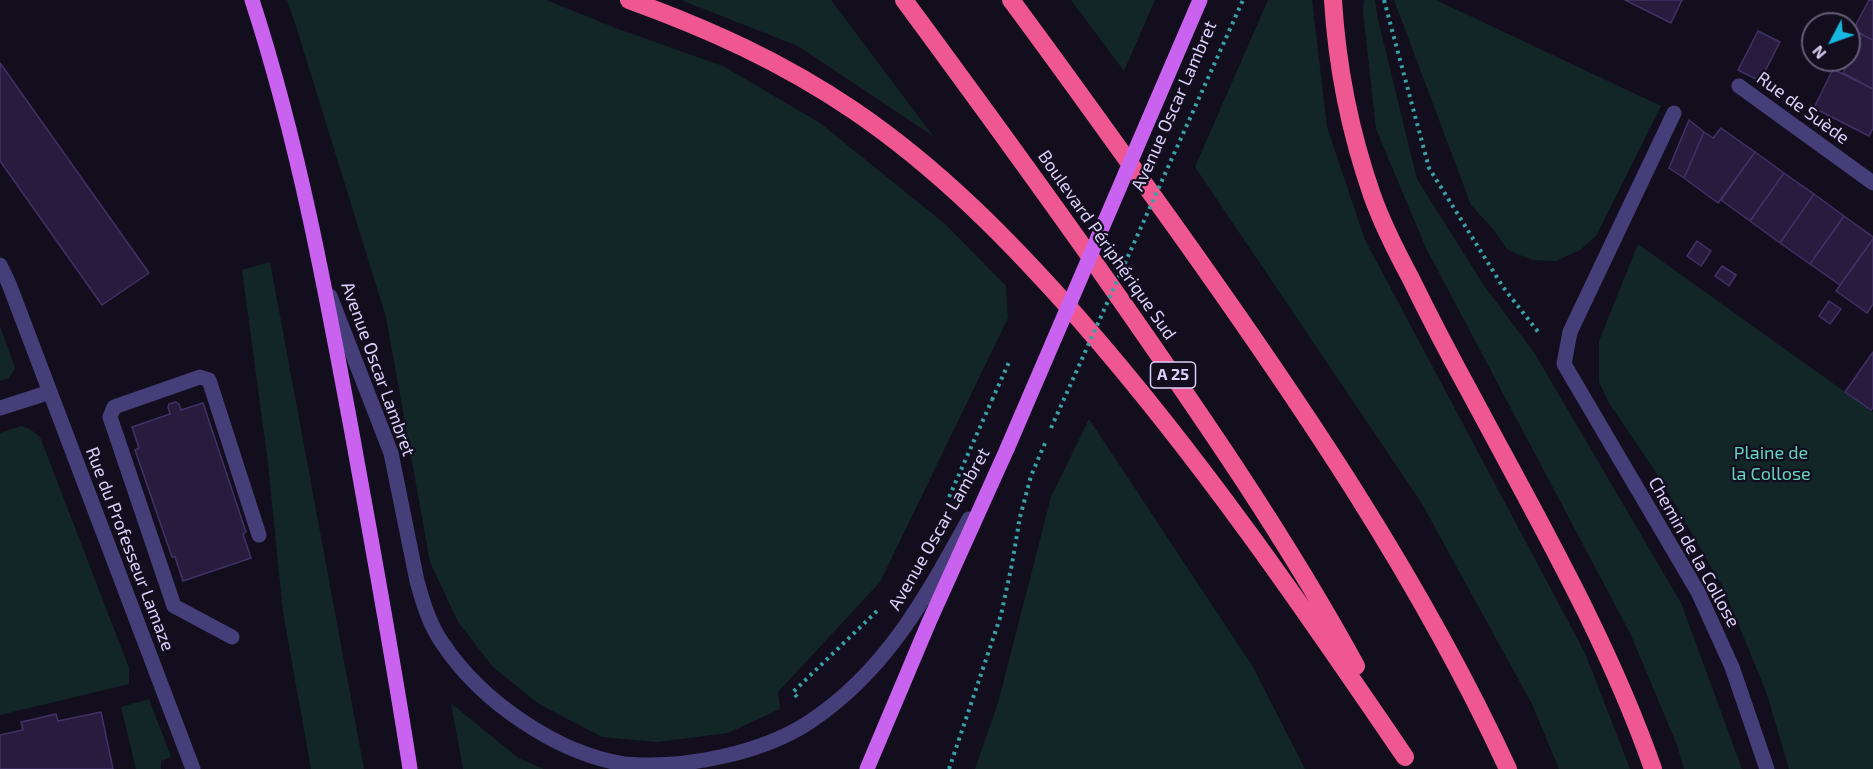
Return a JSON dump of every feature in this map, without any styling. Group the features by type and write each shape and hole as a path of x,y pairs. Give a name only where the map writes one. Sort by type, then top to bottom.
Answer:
{"highway":[{"path":"629,0 685,20 750,49 804,79 854,111 917,159 989,221 1036,270 1125,371 1180,441 1315,625 1408,763"},
{"name":"Boulevard Périphérique Sud","path":"904,0 990,116 1168,367 1273,525 1336,629 1408,763"},
{"path":"1011,0 1245,325 1331,453 1390,549 1445,646 1508,769"},
{"path":"1333,0 1336,43 1344,91 1356,144 1373,197 1438,334 1572,585 1638,727 1653,769"}],"main road":[{"name":"Avenue Oscar Lambret","path":"252,0 271,58 324,279 397,680 410,769"},
{"name":"Avenue Oscar Lambret","path":"871,766 929,622 1007,449 1200,0"}],"street":[{"name":"Rue de Suède","path":"1739,87 1873,183"},
{"path":"1564,364 1570,332 1674,113"},
{"name":"Rue du Professeur Lamaze","path":"0,265 193,769"},
{"name":"Avenue Oscar Lambret","path":"324,279 392,453 423,601 442,643 477,684 525,723 546,736 595,756 623,764 678,765 728,756 768,743 793,732 812,720 850,690 884,657 912,617 941,571 1007,449"},
{"name":"Chemin de la Collose","path":"1564,364 1698,592 1732,666 1767,769"},
{"path":"232,637 174,606 110,417 114,407 200,377 209,380 259,535"},
{"path":"0,408 50,392"}],"path":[{"name":"Avenue Oscar Lambret","path":"949,769 1001,615 1020,517 1031,476 1244,0"},
{"path":"1384,0 1429,168 1503,287 1564,364"},
{"path":"945,507 992,400"},
{"path":"812,720 793,692 885,603"}],"green space":[{"path":"287,0 546,0 618,29 723,66 820,123 945,224 1006,286 1008,318 880,582 778,692 780,709 728,733 657,742 602,737 539,704 493,667 458,622 430,562 386,317"},
{"path":"681,0 831,0 933,136 798,46"},
{"path":"1071,0 1155,0 1124,71"},
{"path":"1268,0 1312,0 1327,127 1365,240 1585,653 1630,769 1559,769 1532,704 1421,502 1195,167"},
{"path":"1364,0 1375,0 1417,179 1483,284 1535,354 1681,603 1742,769 1684,769 1677,745 1631,635 1426,248 1376,129 1363,11"},
{"path":"1394,0 1436,0 1661,106 1596,236 1580,250 1556,261 1532,260 1508,250 1471,205"},
{"name":"Plaine de la Collose","path":"1638,244 1873,412 1873,769 1789,769 1767,694 1724,589 1661,480 1609,403 1599,382 1599,341"},
{"path":"270,262 364,769 311,769 283,612 268,463 242,270"},
{"path":"0,326 15,368 9,378 0,381"},
{"path":"1089,419 1253,667 1305,769 975,769 998,703 1051,497"},
{"path":"21,426 30,429 40,437 129,668 129,684 0,715 0,433"},
{"path":"149,699 171,757 161,761 161,769 136,769 121,707"},
{"path":"451,703 518,758 544,769 463,769"}],"building":[{"path":"1625,0 1682,0 1671,23"},
{"path":"1869,0 1873,0 1873,40 1861,34 1861,15"},
{"path":"1758,31 1780,42 1760,81 1738,70"},
{"path":"1861,34 1873,40 1873,89 1843,73 1861,72"},
{"path":"0,63 149,273 102,305 0,161"},
{"path":"1832,72 1839,72 1873,89 1873,128 1869,136 1814,108"},
{"path":"1689,120 1704,132 1684,178 1669,168"},
{"path":"1721,128 1755,152 1718,203 1684,178 1704,132 1713,138"},
{"path":"1755,152 1784,173 1750,221 1721,200"},
{"path":"1784,173 1814,194 1780,243 1750,221"},
{"path":"1814,194 1844,216 1810,264 1780,243"},
{"path":"1844,216 1873,239 1840,285 1810,264"},
{"path":"1873,239 1873,304 1867,313 1836,291"},
{"path":"1697,241 1711,251 1701,266 1687,256"},
{"path":"1722,266 1736,275 1729,286 1715,276"},
{"path":"1829,301 1841,309 1830,324 1819,316"},
{"path":"1873,352 1873,408 1871,410 1845,392"},
{"path":"176,402 181,410 203,403 246,532 243,534 251,558 183,581 175,557 172,557 135,450 139,448 132,427 170,414 169,404"},
{"path":"101,712 113,769 0,769 0,735 23,730 21,722 56,714 58,721"}]}
